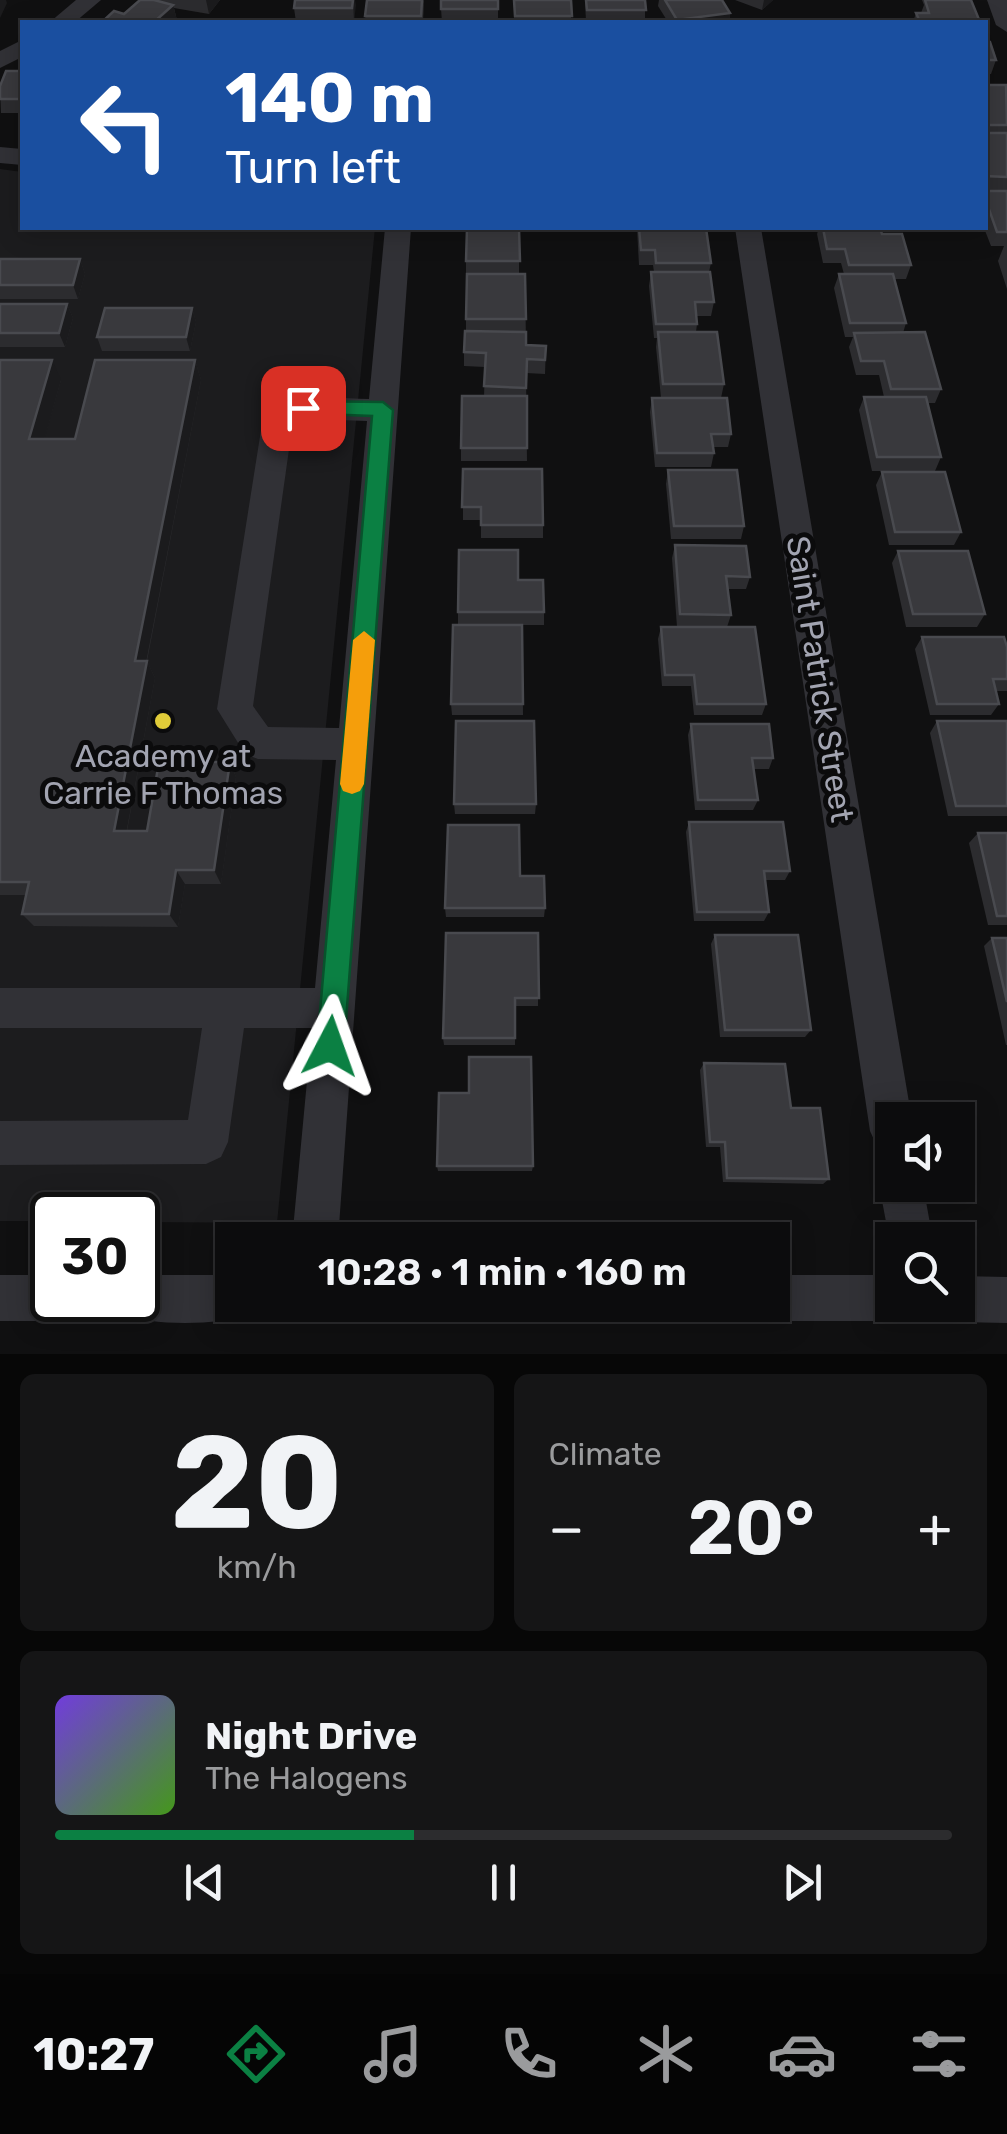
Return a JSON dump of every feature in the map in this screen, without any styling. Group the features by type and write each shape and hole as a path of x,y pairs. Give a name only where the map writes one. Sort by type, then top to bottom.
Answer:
{"street":[{"path":"64,20 90,0"},
{"path":"998,0 1007,25"},
{"path":"316,1222 398,230"},
{"name":"Saint Patrick Street","path":"748,230 887,1102"},
{"path":"355,744 258,743 236,709 276,430 303,408 383,410"},
{"path":"0,1008 334,1008"},
{"path":"0,1143 206,1142 226,1008"},
{"path":"0,1298 30,1298"},
{"path":"160,1298 215,1298"},
{"path":"790,1298 875,1298"},
{"path":"975,1299 1007,1300"}],"shaded area":[{"name":"Academy at Carrie F Thomas","path":"0,169 20,172 20,230 375,230 277,1222 160,1222 160,1192 30,1192 30,1221 0,1221"}],"building":[{"path":"140,0 173,5 156,20 104,20 114,11 124,14"},
{"path":"295,0 353,0 352,8 294,8"},
{"path":"367,0 422,0 421,16 365,16"},
{"path":"441,0 498,0 498,9 441,9"},
{"path":"514,0 571,0 572,16 515,16"},
{"path":"586,0 645,0 646,10 587,10"},
{"path":"665,0 722,0 730,13 677,20"},
{"path":"925,0 971,0 979,20 919,20 916,13 929,13"},
{"path":"988,42 990,42 996,60 988,60"},
{"path":"6,71 20,71 20,99 0,99"},
{"path":"988,85 1006,85 1007,125 988,125"},
{"path":"988,133 1007,133 1007,177 988,176"},
{"path":"988,191 1007,191 1007,232 997,232 988,206"},
{"path":"467,230 519,230 520,261 466,261"},
{"path":"639,230 706,230 711,263 656,263 655,250 641,250"},
{"path":"823,230 902,234 911,265 849,265 845,249 827,249"},
{"path":"0,259 80,259 73,285 0,285"},
{"path":"651,272 710,272 714,302 695,302 697,324 656,324"},
{"path":"467,274 525,274 526,319 466,319"},
{"path":"839,274 893,274 906,323 850,323"},
{"path":"0,304 67,304 59,333 0,333"},
{"path":"105,308 192,308 186,337 97,337"},
{"path":"465,331 526,332 526,345 546,346 545,360 527,359 526,388 484,386 486,353 464,352"},
{"path":"658,332 717,332 724,384 663,384"},
{"path":"925,332 941,389 891,389 884,361 861,361 854,333"},
{"path":"0,360 52,360 29,439 75,439 95,360 195,360 135,661 147,661 114,831 147,831 159,762 230,762 214,870 176,870 169,914 22,914 29,882 0,882"},
{"path":"462,396 527,396 527,448 461,448"},
{"path":"864,397 926,397 941,457 877,457"},
{"path":"652,398 727,398 731,434 711,434 714,453 657,453"},
{"path":"463,469 542,469 543,525 481,525 481,507 462,507"},
{"path":"668,470 737,470 744,526 674,526"},
{"path":"882,472 945,472 961,532 895,532"},
{"path":"675,545 746,546 750,577 726,576 731,615 680,614"},
{"path":"459,550 518,550 518,580 543,580 544,612 458,612"},
{"path":"898,551 968,551 985,614 913,614"},
{"path":"453,625 522,625 523,704 451,704"},
{"path":"661,627 755,627 766,704 697,704 694,675 665,675"},
{"path":"922,637 1004,637 1007,679 993,679 999,704 937,704"},
{"path":"456,721 534,721 536,804 454,804"},
{"path":"937,721 1007,721 1007,806 956,806"},
{"path":"691,724 769,724 773,758 752,758 758,800 698,800"},
{"path":"689,822 783,822 790,871 764,871 769,912 697,912"},
{"path":"448,825 519,825 520,876 544,876 545,908 445,908"},
{"path":"978,833 1007,833 1007,916 997,916"},
{"path":"446,933 538,933 539,998 515,998 515,1038 443,1038"},
{"path":"715,935 798,935 811,1030 725,1030"},
{"path":"992,938 1007,938 1007,1002"},
{"path":"469,1057 531,1057 533,1166 437,1166 439,1093 469,1093"},
{"path":"704,1063 785,1064 791,1108 820,1108 829,1179 727,1178 725,1142 710,1142"}],"slow traffic":[{"path":"352,784 364,640"}],"place":[{"name":"Academy at Carrie F Thomas","path":"163,721"}],"route":[{"path":"303,408 383,410 330,1046"}]}
